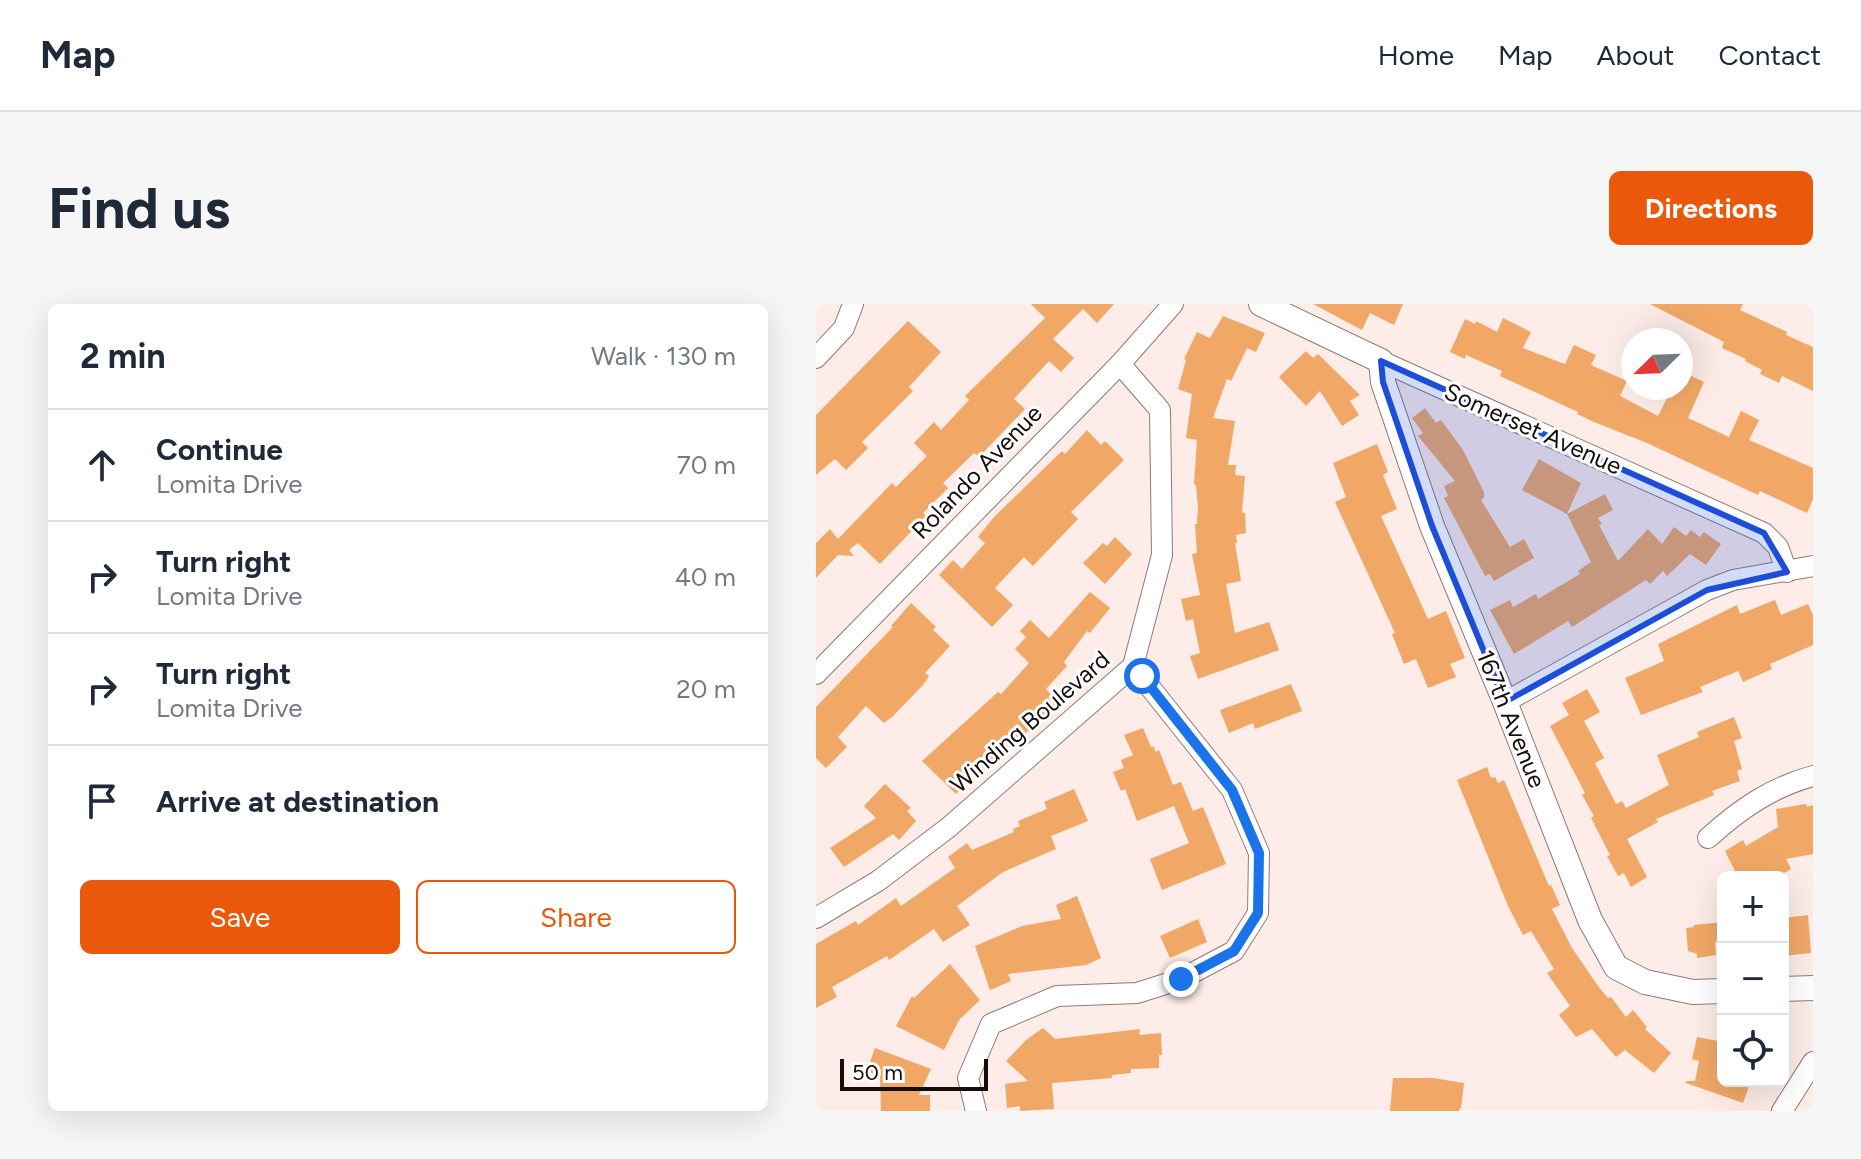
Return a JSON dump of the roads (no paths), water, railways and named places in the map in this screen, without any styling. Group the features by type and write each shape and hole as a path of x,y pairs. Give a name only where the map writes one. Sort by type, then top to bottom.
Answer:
{"street":[{"path":"816,358 844,328 853,304"},
{"name":"Rolando Avenue","path":"816,674 1120,364 1173,304"},
{"name":"Somerset Avenue","path":"1261,304 1764,533 1778,547 1787,572"},
{"name":"167th Avenue","path":"1381,361 1383,382 1432,526 1590,920 1616,967 1645,982 1693,992 1717,991"},
{"name":"Winding Boulevard","path":"816,918 878,881 949,827 1133,666 1162,555 1160,410 1120,364"},
{"path":"1505,702 1707,590 1733,580 1813,566"},
{"path":"976,1111 968,1078 991,1024 1057,996 1137,993 1181,979 1234,951 1258,913 1259,853 1232,790 1133,666"},
{"path":"1708,838 1739,810 1768,794 1813,776"},
{"path":"1789,989 1813,988"},
{"path":"1782,1111 1813,1062"}]}
